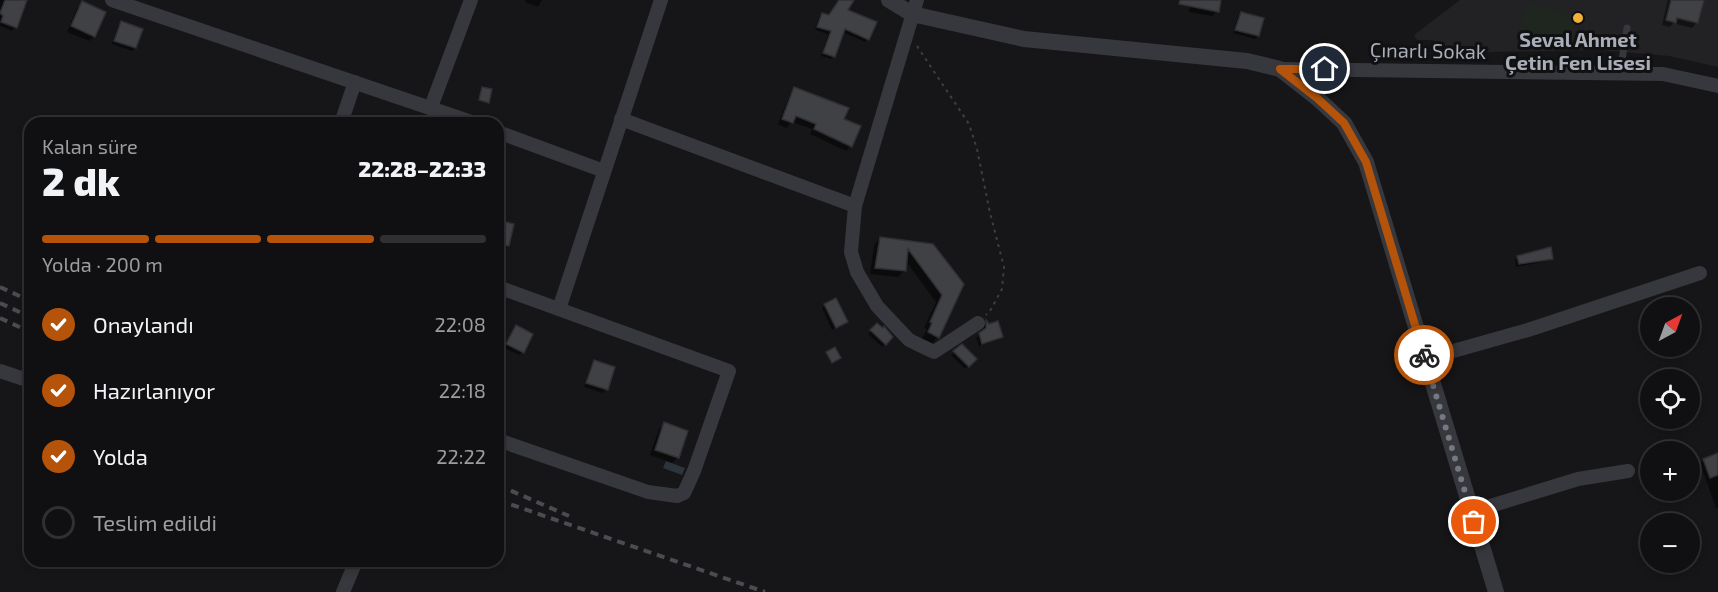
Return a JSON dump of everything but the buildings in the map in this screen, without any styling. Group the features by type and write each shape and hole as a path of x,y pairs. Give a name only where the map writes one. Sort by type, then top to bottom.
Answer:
{"street":[{"path":"431,107 471,0"},
{"path":"559,309 661,0"},
{"path":"888,0 1024,39 1247,61 1280,69 1344,123 1366,162 1497,592"},
{"path":"119,1 458,117"},
{"path":"915,7 855,206 851,252 857,272 877,306 909,340 934,352 978,322"},
{"name":"Çınarlı Sokak","path":"1280,69 1663,74 1718,86"},
{"path":"343,117 355,82"},
{"path":"621,119 855,206"},
{"path":"504,134 604,171"},
{"path":"1425,359 1528,330 1700,273"},
{"path":"504,289 729,371 694,471 684,493 677,496 648,492 504,442"},
{"path":"0,371 24,379"},
{"path":"1472,512 1578,479 1628,471"},
{"path":"343,592 353,567"}],"lane":[{"path":"1620,73 1626,28"}],"path":[{"path":"906,32 969,124 977,149 1004,267 1002,289 990,311 978,322"}],"shaded area":[{"name":"Seval Ahmet Çetin Fen Lisesi","path":"1460,0 1718,0 1718,67 1669,56 1600,50 1435,53 1434,40 1417,40 1414,35"},
{"path":"1527,3 1577,17 1570,43 1519,29"},
{"path":"666,461 685,468 682,475 663,468"}],"railway":[{"path":"0,287 24,298"},
{"path":"0,303 24,314"},
{"path":"0,318 24,329"},
{"path":"504,488 569,516"},
{"path":"504,502 765,592"}],"way so far":[{"path":"1424,355 1474,522"}],"place":[{"name":"Seval Ahmet Çetin Fen Lisesi","path":"1578,18"}],"route":[{"path":"1325,69 1280,69 1344,123 1358,146 1366,162 1424,355"}]}
